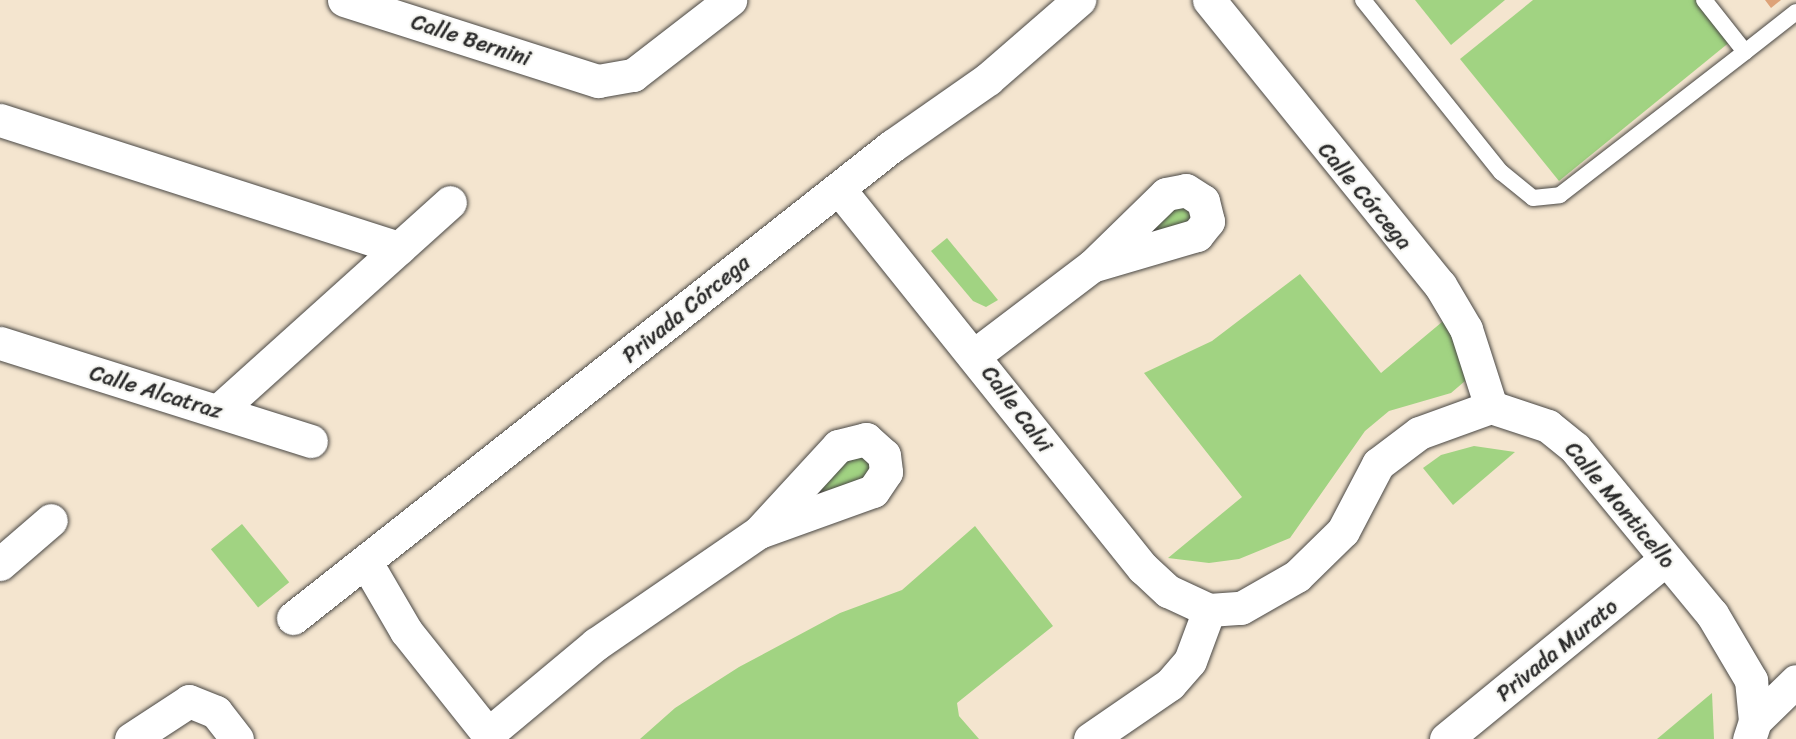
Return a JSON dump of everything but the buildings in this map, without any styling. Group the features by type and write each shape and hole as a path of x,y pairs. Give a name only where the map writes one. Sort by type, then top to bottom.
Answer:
{"street":[{"name":"Calle Bernini","path":"344,0 598,81 633,75 730,0"},
{"name":"Privada Córcega","path":"293,618 367,564 422,514 839,189 988,79 1079,0"},
{"name":"Calle Córcega","path":"1209,0 1440,285 1466,329 1491,407"},
{"path":"0,120 399,248"},
{"name":"Calle Calvi","path":"839,189 976,354 1143,568 1168,591 1209,610"},
{"path":"218,411 450,202"},
{"path":"976,354 1092,266"},
{"name":"Calle Alcatraz","path":"0,343 311,441"},
{"name":"Calle Monticello","path":"1491,407 1548,426 1575,448 1666,560 1743,658 1752,730"},
{"path":"1090,739 1170,684 1190,661 1209,610 1241,608 1297,576 1343,531 1378,464 1419,433 1491,407"},
{"path":"0,564 51,520"},
{"path":"367,564 406,631 490,736 596,644 759,532"},
{"name":"Privada Murato","path":"1446,739 1666,560"},
{"path":"1752,730 1796,681"},
{"path":"131,739 189,701 216,712 237,739"}],"lane":[{"path":"1363,0 1501,172 1533,198 1560,195 1796,12"},
{"path":"1704,0 1745,51"}],"green space":[{"path":"1415,0 1505,0 1451,45"},
{"path":"1533,0 1698,0 1731,41 1559,181 1460,59"},
{"path":"1176,194 1196,218 1140,240"},
{"path":"947,238 998,300 986,307 973,301 931,251"},
{"path":"1300,274 1381,373 1448,317 1467,365 1465,381 1451,393 1389,411 1365,431 1290,538 1239,559 1209,563 1168,558 1242,497 1144,373 1212,341"},
{"path":"1474,446 1515,452 1453,505 1423,468 1441,455"},
{"path":"833,455 874,455 868,478 808,496"},
{"path":"242,524 289,582 258,607 211,549"},
{"path":"975,526 1053,626 957,703 959,716 979,739 640,739 675,708 739,667 840,613 902,590"},
{"path":"1712,693 1714,739 1657,739"}]}
